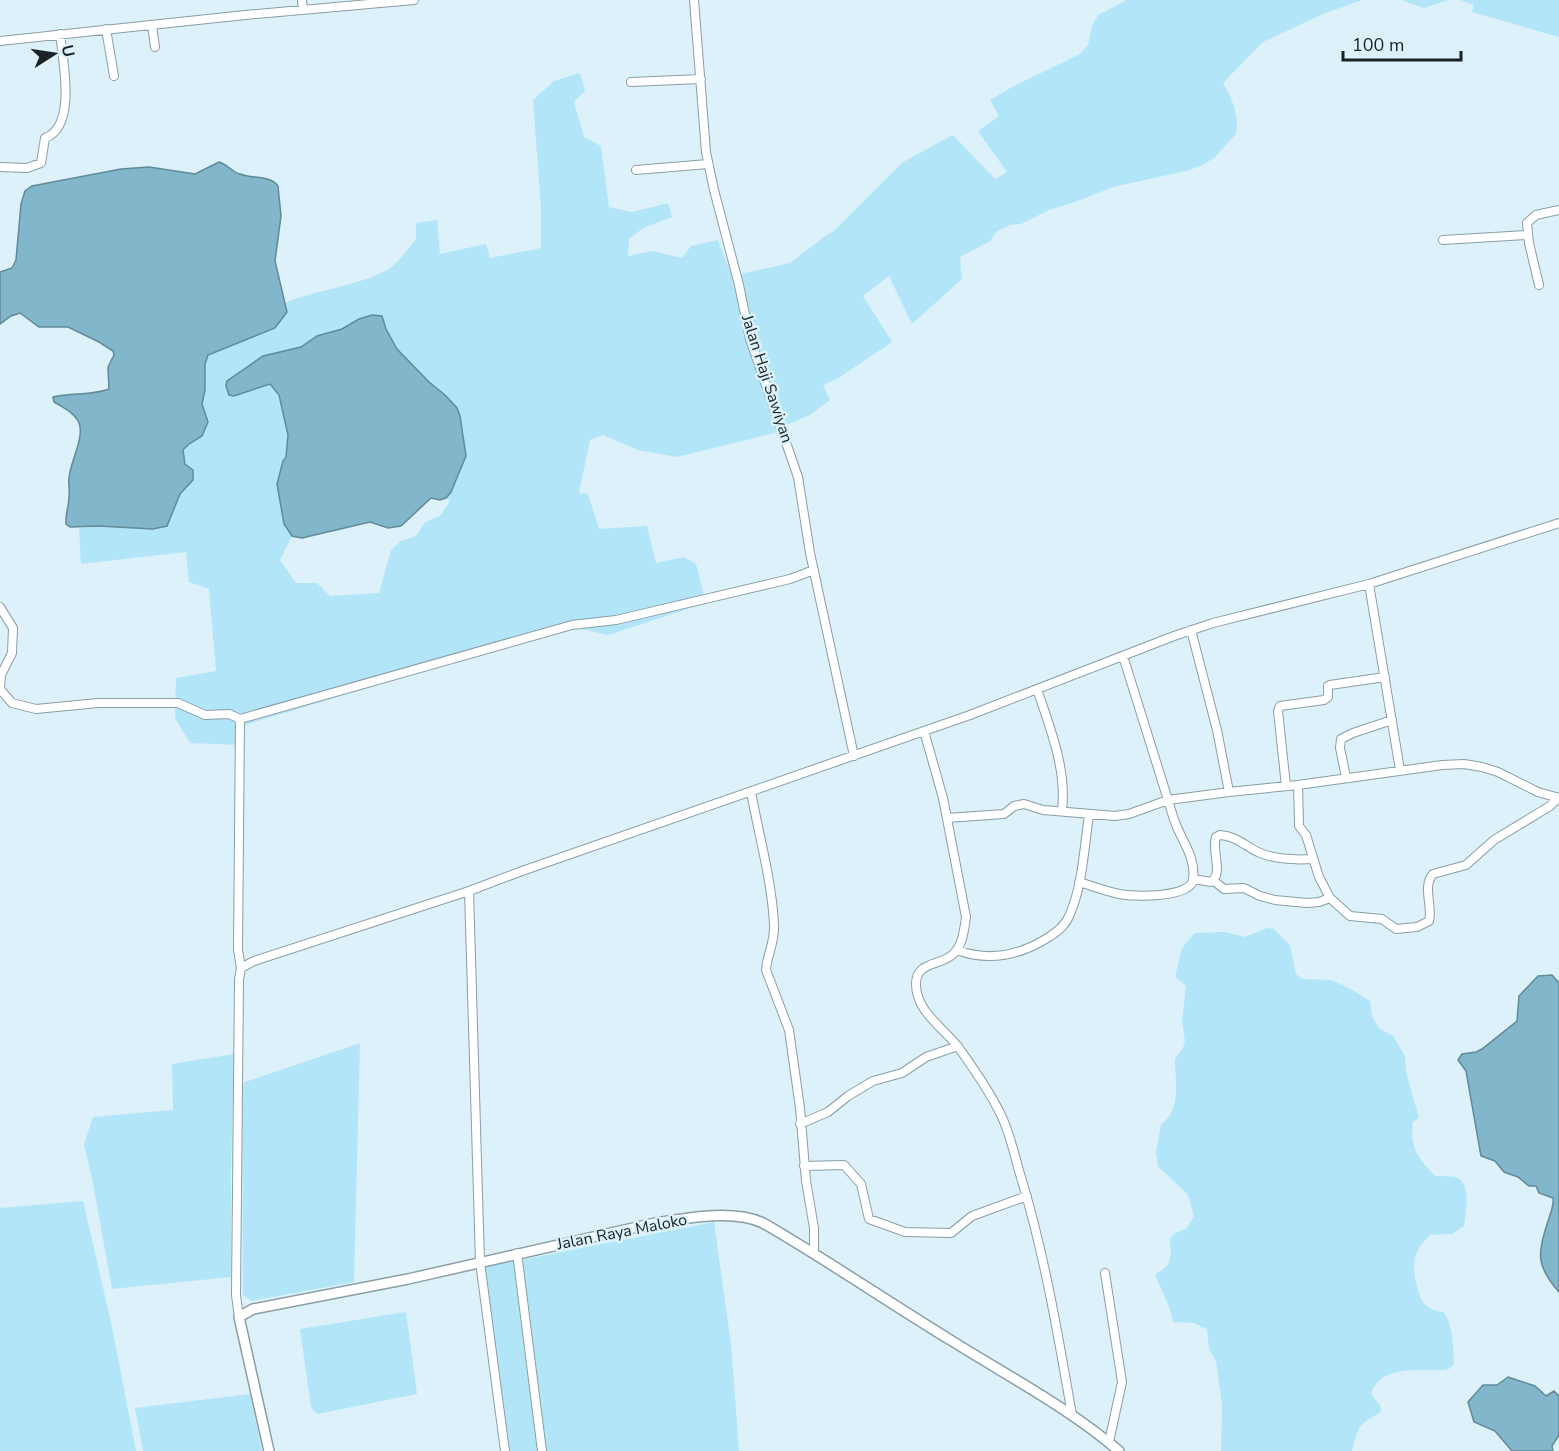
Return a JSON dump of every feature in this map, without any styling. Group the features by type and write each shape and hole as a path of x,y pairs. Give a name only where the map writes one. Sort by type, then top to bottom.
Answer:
{"street":[{"path":"302,0 303,10"},
{"path":"0,41 414,0"},
{"name":"Jalan Haji Sawiyan","path":"694,0 708,164 739,285 750,339 798,477 814,570 854,756"},
{"path":"152,25 155,47"},
{"path":"106,29 114,76"},
{"path":"0,167 27,168 41,163 45,138 53,135 60,128 65,114 60,34"},
{"path":"631,82 701,79"},
{"path":"636,171 708,164"},
{"path":"1539,285 1527,235 1527,223 1532,216 1559,210"},
{"path":"1443,240 1527,235"},
{"path":"241,968 254,961 469,891 854,756 1191,630 1369,584 1559,523"},
{"path":"0,607 13,628 12,653 1,675 0,689 12,703 36,708 98,703 178,703 205,715 229,714 240,719 572,625 616,620 790,579 814,570"},
{"path":"1369,584 1400,770"},
{"path":"1191,630 1217,730 1229,792"},
{"path":"1078,882 1118,894 1136,896 1185,890 1193,879 1188,845 1176,824 1168,801 1123,656"},
{"path":"1286,786 1278,711 1280,706 1324,700 1328,697 1330,685 1385,677"},
{"path":"1037,689 1061,772 1064,789 1062,811"},
{"path":"240,719 238,950 241,968 239,979 236,1296 269,1451"},
{"path":"1346,777 1340,748 1341,739 1347,734 1392,720"},
{"path":"924,731 947,818 966,917 964,932 957,950 952,956 923,968 918,974 917,992 924,1008 958,1046 1000,1112 1027,1196 1054,1318 1072,1415"},
{"path":"947,818 1001,815 1014,806 1024,804 1041,810 1089,815 1123,815 1168,801 1229,792 1298,786 1346,777 1442,765 1472,765 1498,772 1528,787 1558,798 1550,806 1494,840 1466,865 1433,874 1428,880 1430,918 1424,925 1394,929 1382,919 1350,916 1330,898 1313,859 1306,835 1299,826 1298,786"},
{"path":"751,792 774,924 773,946 766,970 789,1030 804,1166 814,1228 814,1253"},
{"path":"957,950 984,955 1019,952 1032,948 1064,925 1071,913 1089,815"},
{"path":"1214,881 1217,873 1215,841 1220,835 1238,839 1266,854 1287,859 1313,859"},
{"path":"1193,879 1214,881 1224,889 1245,888 1260,896 1280,900 1312,903 1330,898"},
{"path":"469,891 480,1262 505,1451"},
{"path":"800,1124 834,1109 848,1096 873,1081 902,1073 927,1057 958,1046"},
{"path":"804,1166 843,1166 861,1184 868,1219 905,1232 951,1233 972,1216 1027,1196"},
{"name":"Jalan Raya Maloko","path":"239,1317 263,1306 408,1279 655,1223 739,1216 763,1223 814,1253 1072,1415 1119,1451"},
{"path":"517,1253 542,1451"},
{"path":"1105,1273 1122,1382 1109,1442"}],"shaded area":[{"path":"1127,0 1362,0 1323,14 1263,42 1223,83 1234,108 1237,120 1236,134 1214,158 1190,170 1113,187 1049,210 1021,224 1010,225 997,231 990,241 960,257 962,279 912,324 889,276 863,296 892,342 837,379 823,385 830,400 810,415 782,427 748,329 741,274 790,263 834,231 903,162 953,135 995,179 1007,172 978,131 999,116 990,100 1080,54 1088,45 1092,26 1098,15"},
{"path":"1401,0 1448,0 1424,8"},
{"path":"1460,0 1559,0 1559,37 1472,12 1474,5"},
{"path":"580,73 585,91 574,102 584,137 601,146 609,207 632,212 668,203 672,217 643,228 629,239 628,256 652,251 682,258 691,246 718,240 733,279 744,333 778,432 677,457 638,450 603,435 590,440 579,493 588,494 599,529 647,526 656,563 684,557 696,564 706,603 608,635 578,628 467,658 242,726 242,745 190,743 175,718 176,678 216,671 209,589 189,582 186,552 81,564 79,528 163,528 180,494 193,480 183,455 188,446 200,437 208,422 202,404 205,390 205,364 208,355 275,328 287,312 285,303 375,276 387,270 416,240 416,223 437,220 440,254 486,244 490,258 541,248 541,207 533,100 554,81","holes":["382,317 397,349 445,395 460,416 466,456 451,492 446,498 450,501 440,516 425,522 416,536 401,541 391,550 379,593 330,596 317,583 296,583 280,560 292,536 286,529 283,461 286,454 287,433 283,409 275,389 270,384 261,386 263,356 301,347 317,336 342,329 359,319"]},
{"path":"219,162 237,173 271,180 278,186 281,216 275,261 287,312 275,328 208,355 205,364 205,390 202,404 208,422 202,436 183,450 185,464 193,470 193,480 180,494 167,526 153,529 70,527 66,524 69,480 79,442 80,428 75,416 54,402 53,397 109,389 108,367 114,355 113,351 99,342 68,327 39,327 20,313 0,324 0,272 12,268 16,260 21,204 25,191 32,186 121,169 149,167 195,174"},
{"path":"372,315 382,316 397,349 457,408 466,456 451,492 446,498 440,500 431,498 401,526 388,528 370,522 302,538 292,536 284,524 277,484 286,457 288,435 279,395 270,384 234,396 229,395 227,381 263,356 301,347 317,336 342,329 359,319"},
{"path":"1267,928 1274,929 1290,945 1296,974 1301,979 1331,980 1370,1001 1372,1016 1376,1023 1380,1029 1393,1036 1405,1056 1406,1072 1419,1118 1413,1122 1412,1131 1416,1152 1435,1176 1455,1177 1464,1185 1466,1191 1467,1206 1464,1226 1452,1234 1430,1235 1419,1249 1414,1264 1423,1302 1432,1309 1444,1312 1447,1318 1452,1336 1454,1364 1449,1369 1411,1370 1382,1378 1371,1394 1380,1405 1381,1412 1360,1427 1352,1451 1221,1451 1222,1405 1216,1361 1209,1349 1207,1329 1194,1323 1173,1322 1170,1309 1155,1275 1169,1262 1170,1238 1187,1228 1194,1216 1188,1195 1158,1166 1156,1152 1161,1124 1168,1118 1175,1103 1175,1059 1185,1041 1182,1021 1186,986 1175,977 1182,948 1195,933 1224,932 1245,937"},
{"path":"1552,975 1559,983 1559,1292 1546,1275 1541,1259 1542,1242 1552,1210 1553,1198 1539,1193 1536,1186 1529,1186 1518,1177 1504,1172 1495,1161 1481,1156 1466,1071 1458,1060 1462,1054 1482,1049 1517,1021 1519,996 1538,976"},
{"path":"360,1043 354,1282 251,1301 243,1295 242,1083"},
{"path":"234,1054 231,1277 112,1289 84,1144 93,1117 173,1110 172,1064"},
{"path":"83,1201 111,1322 136,1451 0,1451 0,1208"},
{"path":"714,1222 731,1344 739,1451 507,1451 485,1267"},
{"path":"406,1312 417,1394 317,1414 311,1407 300,1329"},
{"path":"1508,1377 1535,1386 1546,1396 1554,1391 1559,1396 1559,1435 1552,1446 1553,1451 1512,1451 1495,1431 1474,1422 1468,1402 1483,1385 1497,1385"},
{"path":"250,1394 262,1451 143,1451 135,1408"}]}
